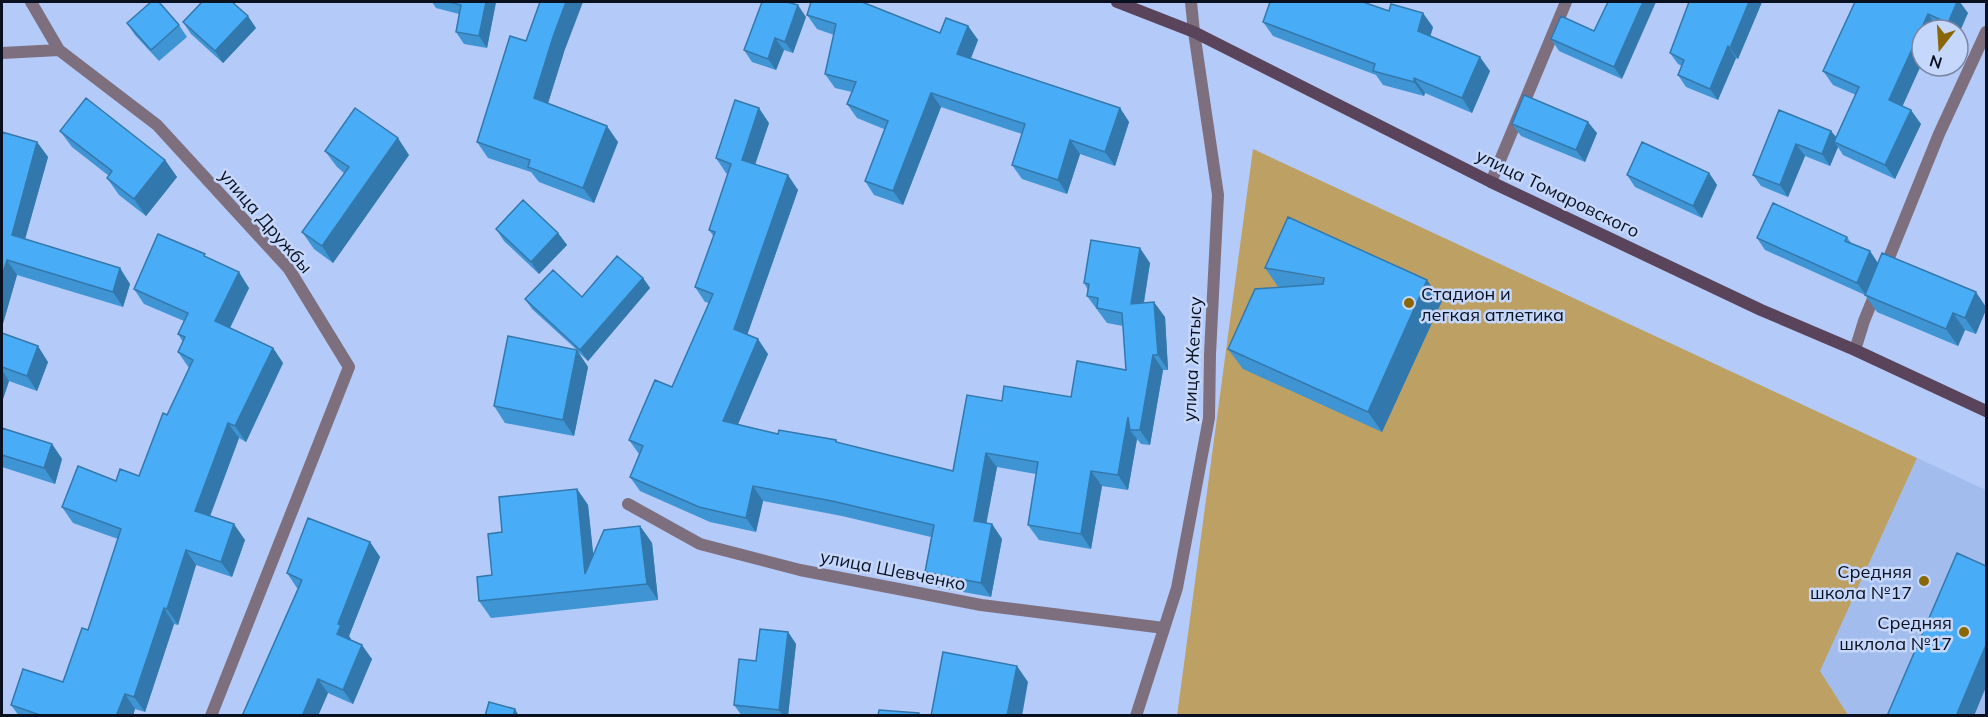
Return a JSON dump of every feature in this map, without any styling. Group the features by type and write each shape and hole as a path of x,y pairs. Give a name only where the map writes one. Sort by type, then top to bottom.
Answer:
{"street":[{"name":"улица Дружбы","path":"31,2 58,50 157,125 289,270 349,366 211,716"},
{"name":"улица Томаровского","path":"1118,2 1194,32 1491,182 1761,310 1855,350 1986,411"},
{"name":"улица Жетысу","path":"1136,716 1177,588 1209,418 1218,195 1191,2"},
{"path":"1491,182 1566,2"},
{"path":"1855,350 1864,321 1939,134 1986,32"},
{"path":"2,53 58,50"},
{"name":"улица Шевченко","path":"628,504 700,544 800,570 981,605 1164,628"}],"shaded area":[{"name":"Стадион и легкая атлетика","path":"1253,149 1917,458 1820,671 1848,715 1177,716"},
{"name":"Средняя школа №17","path":"1917,458 1986,490 1986,715 1848,715 1820,671"}],"building":[{"path":"151,2 159,2 179,25 151,50 127,23"},
{"path":"202,2 232,2 248,16 215,51 183,22"},
{"path":"449,2 486,2 479,36 456,32 461,5"},
{"path":"540,2 566,2 534,98 607,126 583,188 528,167 530,160 477,142 510,36 526,41"},
{"path":"762,2 787,2 798,5 785,42 775,38 768,59 744,50"},
{"path":"811,2 862,2 940,33 946,18 968,26 957,54 1120,108 1105,152 1070,140 1058,180 1012,165 1025,124 931,93 893,191 865,181 888,121 847,104 856,82 825,74 836,24 807,15"},
{"path":"1270,2 1363,2 1389,11 1391,4 1423,13 1418,31 1480,57 1462,98 1414,78 1414,82 1373,71 1375,64 1263,22"},
{"path":"1608,2 1643,2 1614,67 1551,39 1561,16 1594,31"},
{"path":"1689,2 1749,2 1710,89 1678,75 1684,60 1670,53"},
{"path":"1855,2 1957,2 1950,18 1937,18 1928,14 1926,18 1910,18 1910,54 1889,100 1911,110 1885,165 1834,142 1859,87 1823,71"},
{"path":"1524,95 1588,122 1576,150 1512,124"},
{"path":"86,98 165,160 134,199 107,178 112,171 60,131"},
{"path":"735,100 759,108 742,160 788,175 734,329 758,339 723,421 778,434 779,430 836,440 836,442 953,471 967,395 1002,401 1004,386 1071,397 1077,361 1126,370 1122,313 1097,308 1098,298 1087,296 1089,284 1084,283 1091,240 1140,248 1131,304 1154,302 1158,355 1153,355 1140,430 1130,430 1128,417 1118,475 1091,471 1081,534 1028,525 1038,462 986,453 974,521 992,524 981,583 925,572 934,525 832,501 753,486 746,518 699,507 630,477 643,446 629,440 655,380 672,387 713,294 695,287 715,232 709,230 731,164 716,158"},
{"path":"355,108 398,138 322,246 302,232 349,167 325,151"},
{"path":"1779,110 1831,131 1822,154 1796,144 1780,185 1753,175"},
{"path":"2,132 37,142 12,235 120,268 113,292 7,260 2,276"},
{"path":"1642,142 1709,173 1693,206 1627,175"},
{"path":"523,200 558,233 531,262 496,229"},
{"path":"1773,203 1847,237 1845,241 1870,251 1857,283 1757,238"},
{"path":"1288,217 1427,280 1368,412 1228,349 1255,289 1323,284 1324,278 1265,268"},
{"path":"158,234 205,254 204,256 239,272 215,321 273,348 235,426 228,423 195,511 234,524 221,562 186,550 134,697 125,694 116,716 43,716 11,705 23,669 63,682 82,628 88,630 121,529 62,507 78,466 116,481 120,469 139,476 163,413 167,415 193,360 178,352 185,337 178,334 188,313 134,289"},
{"path":"1882,253 1976,292 1965,318 1953,313 1946,329 1865,295"},
{"path":"617,256 643,278 580,350 525,299 553,270 582,297"},
{"path":"2,333 38,346 27,376 2,367"},
{"path":"508,336 577,350 563,420 494,406"},
{"path":"2,428 52,444 44,468 2,455"},
{"path":"577,489 585,574 604,530 640,526 647,584 479,601 477,577 492,575 488,534 502,532 499,497"},
{"path":"308,518 370,542 338,624 341,625 337,634 362,645 343,690 318,679 302,716 242,716 302,580 287,573"},
{"name":"Средняя шклола №17","path":"1957,553 1986,566 1986,645 1956,716 1887,716"},
{"path":"760,629 788,632 779,710 734,705 739,659 756,661"},
{"path":"943,652 1017,666 1007,716 931,716"},
{"path":"489,702 515,709 513,716 485,716"},
{"path":"879,710 919,713 919,716 878,716"}],"place":[{"name":"Стадион и легкая атлетика","path":"1409,303"},
{"name":"Средняя школа №17","path":"1924,581"},
{"name":"Средняя шклола №17","path":"1964,632"}]}
